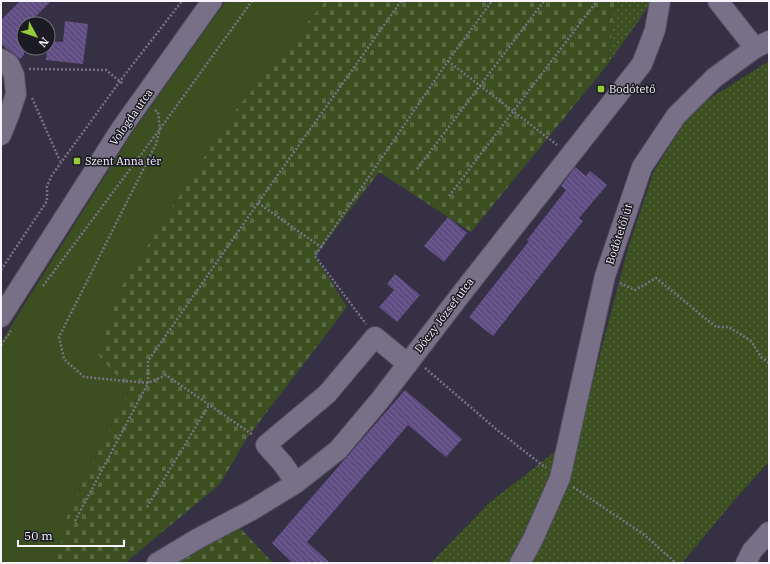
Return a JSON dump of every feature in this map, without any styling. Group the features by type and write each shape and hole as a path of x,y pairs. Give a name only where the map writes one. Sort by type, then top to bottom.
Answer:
{"street":[{"name":"Vologda utca","path":"8,322 121,129 212,1"},
{"name":"Dóczy József utca","path":"157,563 197,539 252,510 296,483 338,450 380,400 464,289 642,64 656,30 660,1"},
{"path":"718,1 762,45"},
{"name":"Bodótetői út","path":"520,563 534,539 560,478 605,276 642,167 676,116 714,78 762,45"},
{"path":"1,59 8,64 14,75 16,94 1,135"},
{"path":"296,483 283,464 266,445 327,394 375,336 410,361"},
{"path":"746,563 752,551 768,528"}],"path":[{"path":"1,270 47,201 47,186 52,175 182,1"},
{"path":"41,288 160,129 252,1"},
{"path":"75,521 148,383 148,361 258,202 401,1"},
{"path":"375,336 315,256 448,61 492,1"},
{"path":"417,169 544,1"},
{"path":"449,196 597,1"},
{"path":"448,61 570,155"},
{"path":"27,69 106,70 121,83"},
{"path":"32,97 61,162"},
{"path":"154,109 158,112 160,129 156,144 59,337 64,359 84,377 148,383 166,375 266,445"},
{"path":"258,202 321,247"},
{"path":"605,276 636,290 656,278 716,327 729,328 751,341 761,357 769,363"},
{"path":"1,345 8,322"},
{"path":"410,361 560,478"},
{"path":"147,506 209,405"},
{"path":"580,492 643,534 676,563"}],"green space":[{"path":"226,1 325,1 230,117 121,287 97,354 129,390 68,512 56,563 1,563 1,342 130,136"},
{"path":"325,1 615,1 608,64 471,232 379,172 315,256 347,307 247,438 220,484 125,563 56,563 68,512 129,390 97,354 121,287 230,116"},
{"path":"615,1 651,1 651,3 608,64"},
{"path":"769,61 769,462 737,497 682,563 431,563 489,503 579,433 629,245 654,171 693,109"},
{"path":"238,526 273,563 168,563"}],"building":[{"path":"20,1 51,1 36,16 16,16 16,56 1,43 1,20"},
{"path":"65,21 88,24 83,64 46,60 46,56 56,56 56,42 63,42"},
{"path":"16,56 23,56 20,59"},
{"path":"575,167 586,176 590,171 607,185 579,218 583,221 493,336 469,317 529,241 527,240 566,190 561,186"},
{"path":"448,217 467,233 444,262 424,246"},
{"path":"395,274 420,295 397,322 379,307 394,290 387,284"},
{"path":"405,390 462,439 446,457 408,425 307,542 330,563 293,563 272,543"}],"place":[{"name":"Bodótető","path":"601,89"},
{"name":"Szent Anna tér","path":"77,161"}]}
